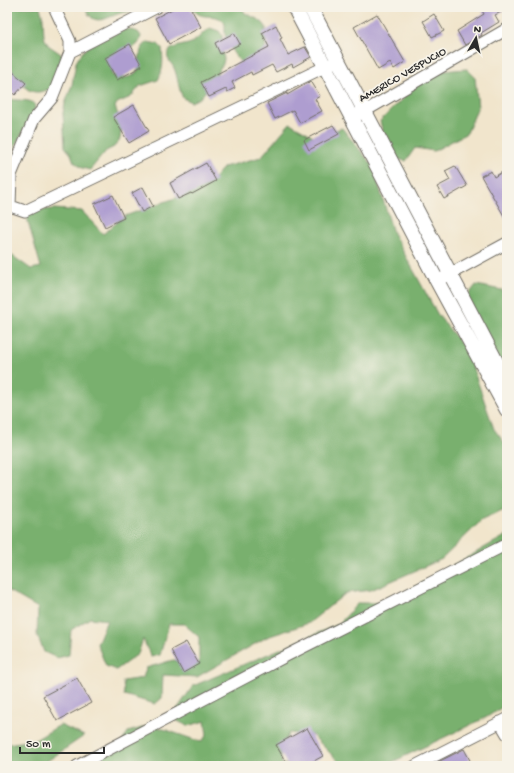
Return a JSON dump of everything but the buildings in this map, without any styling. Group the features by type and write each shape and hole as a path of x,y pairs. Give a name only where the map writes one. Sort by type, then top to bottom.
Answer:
{"main road":[{"path":"294,7 325,67 358,115 451,274 507,382"},
{"path":"310,7 339,61 358,115 438,281 507,410"}],"street":[{"path":"54,7 70,41 70,52 52,98 34,119 11,175 10,206 25,211 339,61"},
{"path":"70,52 157,7"},
{"name":"AMERICO VESPUCIO","path":"358,115 507,29"},
{"path":"438,281 507,243"},
{"path":"76,766 288,655 507,544"},
{"path":"415,766 504,720 507,734"}],"green space":[{"path":"7,7 40,7 43,18 44,37 48,45 61,54 63,59 50,89 33,92 27,89 7,64"},
{"path":"85,7 149,7 121,13 106,19 96,20 88,14"},
{"path":"192,7 241,7 245,13 259,20 266,27 265,51 242,63 229,46 225,34 224,22 218,18 202,16 195,12"},
{"path":"210,28 219,31 222,35 223,64 217,72 216,81 200,98 191,102 183,98 174,67 168,58 168,53 171,49 193,42"},
{"path":"129,29 138,32 141,36 139,43 132,48 123,51 115,58 111,68 112,75 121,77 132,76 138,70 141,50 148,42 158,44 162,48 163,60 161,72 158,80 140,86 131,97 117,103 115,107 122,125 120,139 114,147 106,151 90,170 82,168 74,162 71,154 65,147 63,113 72,85 76,62 88,46 123,30"},
{"path":"467,69 475,77 478,107 467,133 434,151 415,148 406,161 389,157 380,121 429,72"},
{"path":"7,98 31,102 34,103 35,107 34,112 7,159"},
{"path":"290,123 315,137 342,128 373,166 393,233 438,315 467,351 494,429 507,446 507,509 482,520 442,559 371,590 346,593 309,623 267,637 197,677 163,675 162,698 155,704 124,695 123,681 143,678 146,668 173,660 199,664 199,637 184,624 169,624 160,655 151,657 143,639 138,654 116,670 106,666 97,644 107,620 90,618 71,630 69,655 57,658 44,652 37,635 38,608 7,590 7,252 31,269 41,267 25,211 54,209 82,211 103,234 125,216 206,187 224,167 261,157"},
{"path":"476,285 507,291 507,379 465,299"},
{"path":"507,535 507,704 487,717 384,766 343,766 312,735 289,733 280,750 282,764 298,766 88,766 119,747 128,732 152,725 201,742 207,735 205,721 188,726 171,718 193,686 339,624 358,603 379,603 408,591"},
{"path":"60,725 84,736 40,766 7,766 7,744 35,740"}]}
